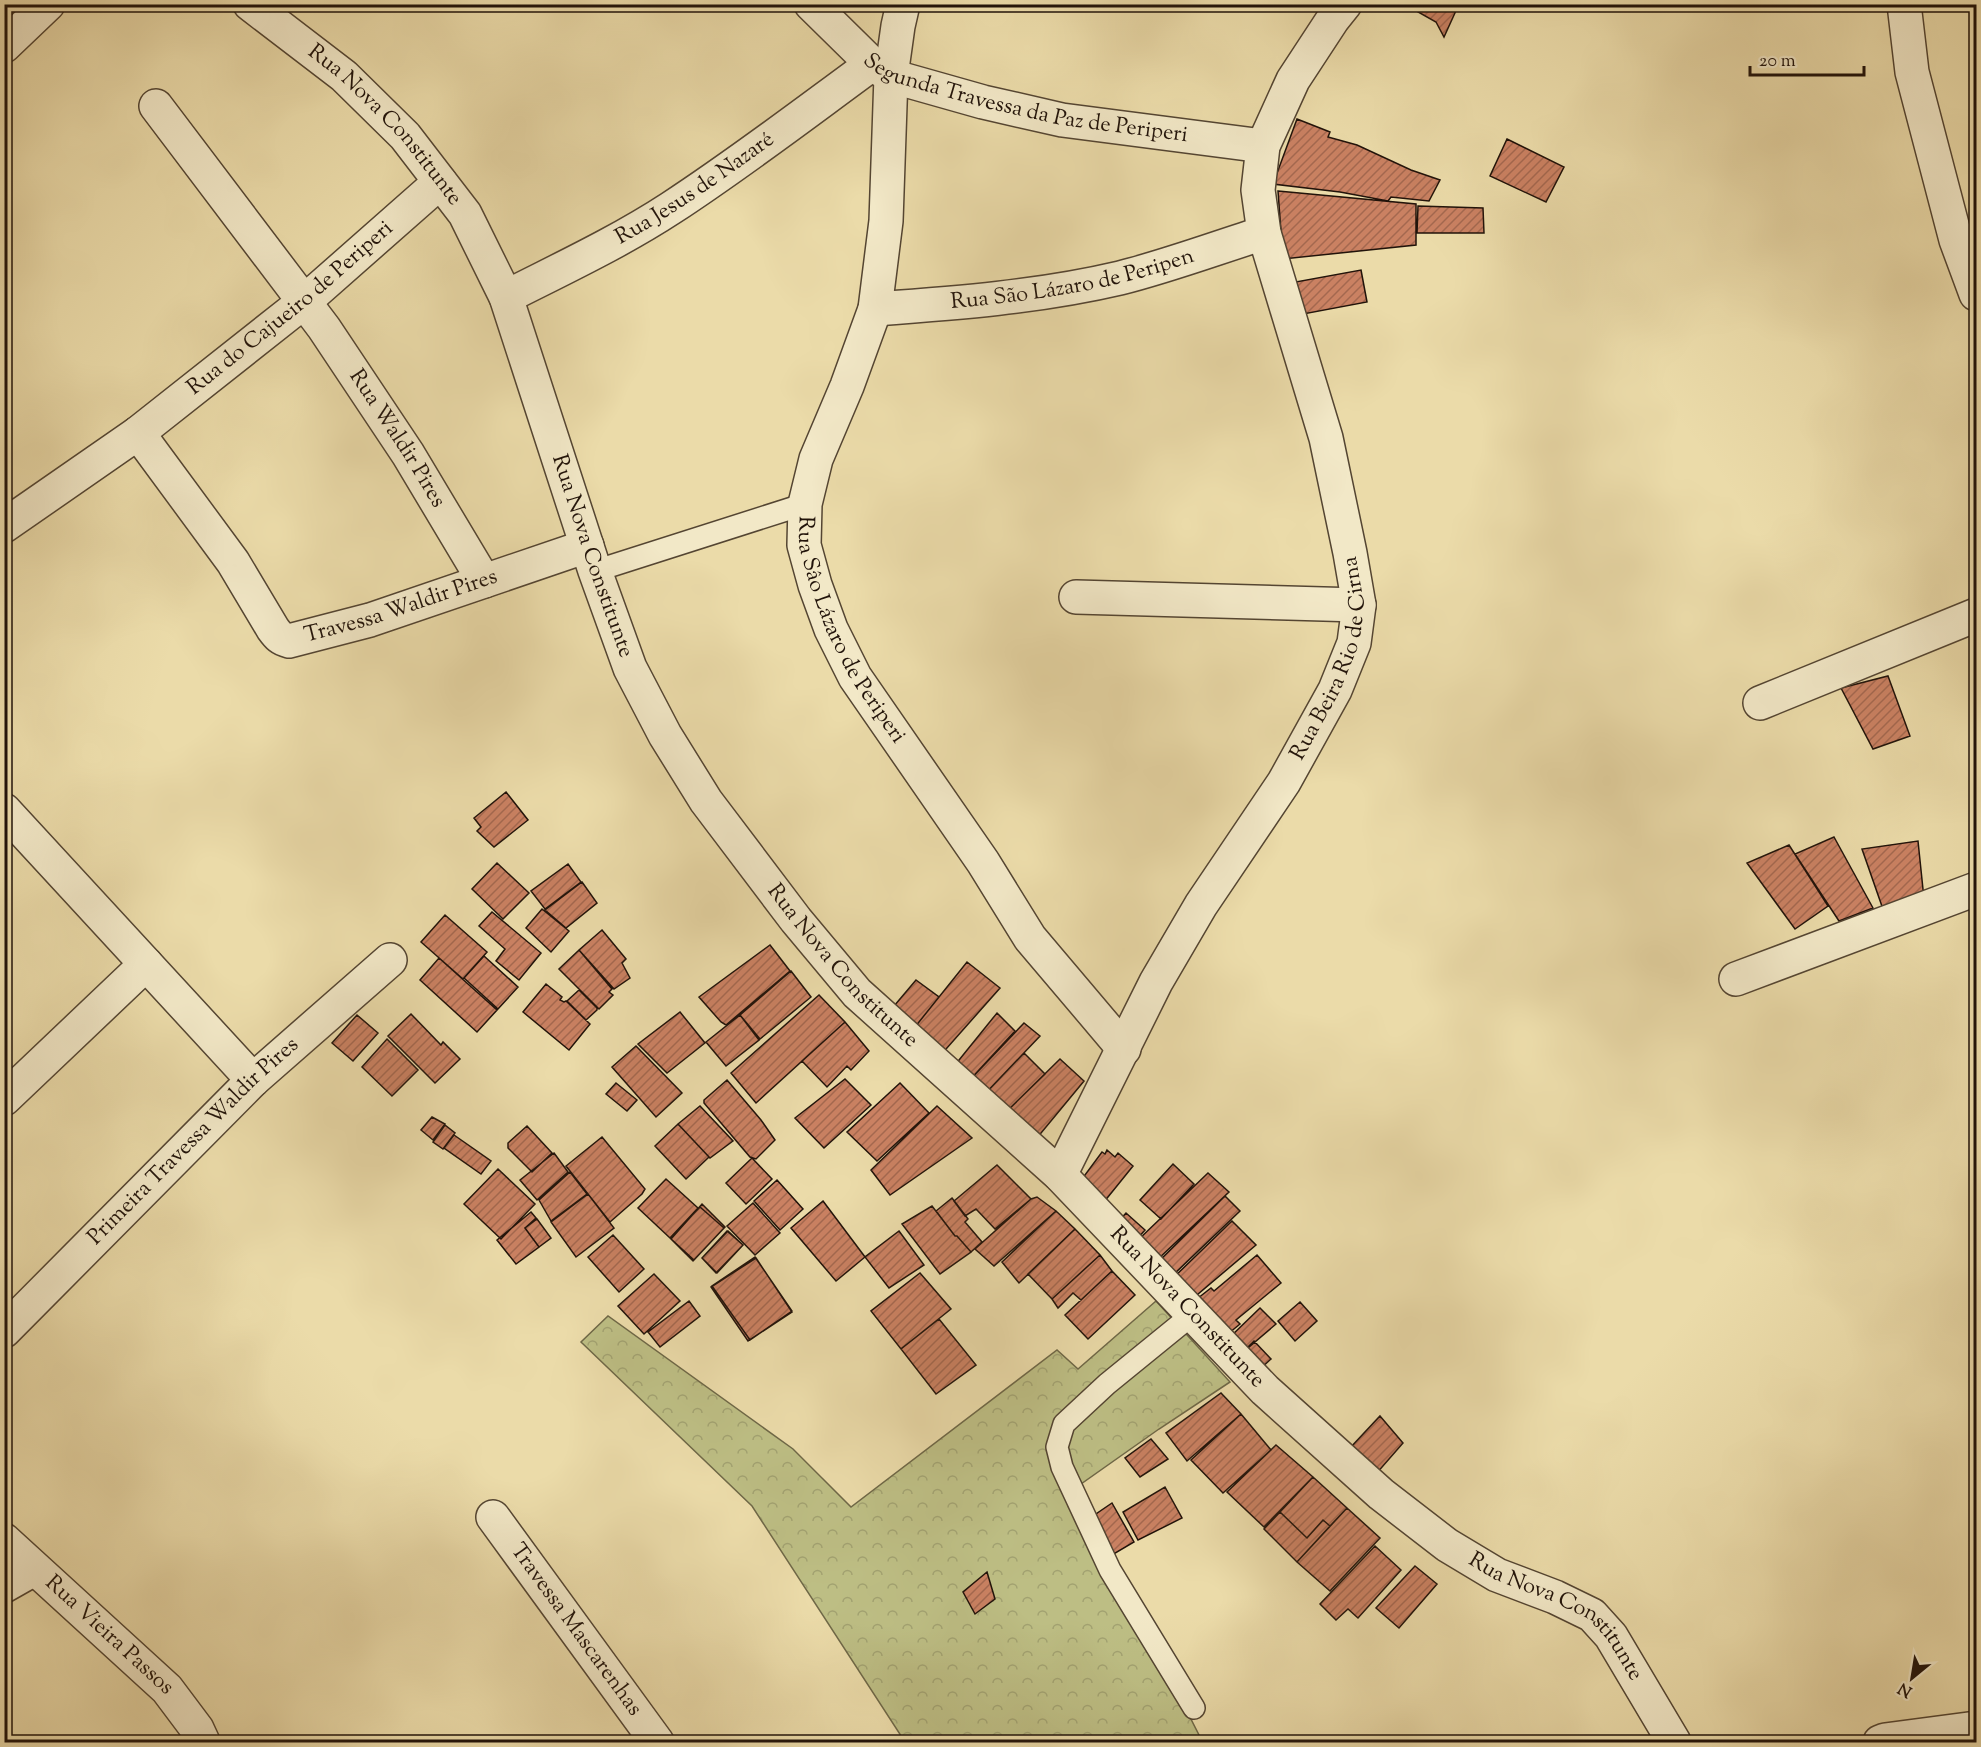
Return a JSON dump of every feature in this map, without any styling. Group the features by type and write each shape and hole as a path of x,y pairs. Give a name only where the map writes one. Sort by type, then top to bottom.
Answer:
{"street":[{"path":"4,46 48,4"},
{"name":"Rua Nova Constitunte","path":"250,4 344,76 405,136 465,214 506,297 591,559 630,668 665,735 706,801 750,860 857,993 1060,1174 1265,1389 1381,1494 1446,1545 1497,1575 1555,1597 1592,1615 1611,1636 1674,1743"},
{"name":"Segunda Travessa da Paz de Periperi","path":"811,4 881,70 983,102 1062,120 1263,146"},
{"name":"Rua Sâo Lázaro de Periperi","path":"903,4 898,26 881,70 886,221 875,309 847,386 816,459 805,504 804,545 831,629 855,677 983,862 1030,938 1124,1049"},
{"name":"Rua Beira Rio de Cirna","path":"1060,1174 1156,982 1201,904 1284,782 1335,690 1354,644 1359,605 1326,438 1264,233 1258,190 1263,146 1293,80 1345,4"},
{"path":"1904,4 1912,72 1956,240 1977,294"},
{"name":"Rua Jesus de Nazaré","path":"506,297 585,257 670,209 750,153 881,70"},
{"name":"Rua Waldir Pires","path":"156,106 304,301 408,454 483,581"},
{"name":"Rua do Cajueiro de Periperi","path":"4,526 138,433 304,301 440,182"},
{"name":"Rua São Lázaro de Peripen","path":"875,309 970,302 1120,278 1264,233"},
{"name":"Travessa Waldir Pires","path":"138,433 233,562 278,637 284,640 289,641 370,620 483,581 591,559"},
{"path":"1076,597 1359,605"},
{"path":"1760,704 1977,615"},
{"path":"4,810 253,1080"},
{"path":"1736,979 1977,889"},
{"name":"Primeira Travessa Waldir Pires","path":"4,1331 253,1080 390,960"},
{"path":"4,1099 146,964"},
{"name":"Travessa Mascarenhas","path":"493,1517 657,1743"},
{"name":"Rua Vieira Passos","path":"4,1540 97,1623 166,1689 196,1729 203,1743"},
{"path":"4,1586 34,1569"},
{"path":"1884,1742 1977,1728"}],"lane":[{"path":"591,559 805,504"},
{"path":"1193,1314 1107,1384 1064,1424 1057,1447 1062,1467 1110,1570 1194,1707"}],"green space":[{"path":"1156,1301 1230,1382 1074,1489 1200,1737 1189,1742 905,1742 752,1506 581,1342 608,1316 793,1449 851,1507 1057,1350 1078,1369"}],"building":[{"path":"1404,4 1459,4 1444,37 1436,22"},
{"path":"1297,119 1330,132 1328,137 1357,145 1411,170 1440,180 1429,201 1391,197 1388,201 1340,192 1273,184"},
{"path":"1507,139 1564,167 1546,202 1490,176"},
{"path":"1278,191 1416,204 1416,245 1283,259"},
{"path":"1418,206 1483,208 1484,233 1417,233"},
{"path":"1361,270 1367,302 1298,315 1290,283"},
{"path":"1888,676 1910,736 1873,749 1841,688"},
{"path":"506,792 528,820 494,847 477,831 481,827 474,818"},
{"path":"1834,837 1873,908 1839,921 1795,854"},
{"path":"1918,841 1924,899 1884,912 1862,849"},
{"path":"1789,845 1828,906 1795,929 1747,863"},
{"path":"497,863 529,893 503,919 472,889"},
{"path":"568,864 581,882 545,909 531,891"},
{"path":"582,882 597,903 566,928 545,910"},
{"path":"542,909 569,931 551,952 526,928"},
{"path":"492,912 541,953 519,980 496,961 505,949 479,926"},
{"path":"445,915 487,952 463,979 421,942"},
{"path":"602,930 626,959 622,963 630,978 614,989 579,950"},
{"path":"770,945 790,971 726,1025 699,997"},
{"path":"579,950 612,989 609,992 613,995 599,1009 559,969"},
{"path":"484,956 518,987 498,1009 464,978"},
{"path":"439,958 497,1010 477,1032 420,980"},
{"path":"967,962 1000,988 939,1057 911,1032"},
{"path":"791,971 811,997 760,1039 740,1015"},
{"path":"916,980 939,997 911,1032 889,1012"},
{"path":"546,984 562,997 560,1000 566,1001 590,1024 569,1050 523,1012"},
{"path":"579,990 597,1008 586,1020 567,1001"},
{"path":"819,995 845,1022 756,1103 731,1073"},
{"path":"680,1012 705,1043 667,1073 638,1044"},
{"path":"997,1013 1015,1031 966,1084 951,1070"},
{"path":"411,1014 441,1045 443,1042 460,1059 435,1083 388,1036"},
{"path":"357,1015 378,1033 353,1061 332,1043"},
{"path":"740,1015 759,1040 726,1066 706,1042"},
{"path":"845,1022 869,1051 851,1070 847,1066 827,1087 802,1061"},
{"path":"1024,1023 1040,1036 981,1098 966,1084"},
{"path":"387,1039 418,1070 392,1096 362,1067"},
{"path":"636,1046 682,1093 656,1117 612,1067"},
{"path":"1024,1053 1045,1074 1002,1116 981,1098"},
{"path":"1060,1059 1084,1081 1032,1144 1002,1116"},
{"path":"845,1079 871,1105 824,1148 795,1118"},
{"path":"727,1080 775,1140 756,1159 750,1157 704,1103 704,1100"},
{"path":"616,1083 637,1100 627,1111 606,1094"},
{"path":"900,1083 929,1113 877,1161 847,1132"},
{"path":"700,1106 733,1141 710,1158 678,1124"},
{"path":"937,1106 972,1138 890,1195 871,1170"},
{"path":"432,1117 445,1124 433,1140 421,1130"},
{"path":"678,1124 709,1157 686,1179 655,1146"},
{"path":"445,1125 455,1133 443,1149 433,1142"},
{"path":"527,1126 552,1153 532,1172 508,1148 508,1143"},
{"path":"454,1135 491,1161 481,1174 444,1148"},
{"path":"602,1137 645,1189 610,1222 566,1166"},
{"path":"1107,1150 1115,1157 1118,1153 1133,1166 1104,1202 1079,1183 1102,1152 1105,1154"},
{"path":"554,1153 568,1172 537,1200 520,1180"},
{"path":"752,1158 772,1179 746,1204 726,1183"},
{"path":"1173,1164 1194,1184 1161,1219 1140,1200"},
{"path":"997,1165 1031,1199 995,1229 976,1209 965,1216 954,1201"},
{"path":"498,1169 535,1204 501,1239 464,1204"},
{"path":"570,1172 587,1194 551,1221 539,1200"},
{"path":"1208,1173 1229,1192 1156,1261 1137,1241"},
{"path":"666,1179 698,1208 670,1238 638,1208"},
{"path":"777,1180 803,1209 780,1230 754,1201"},
{"path":"588,1194 614,1228 576,1257 551,1222"},
{"path":"1225,1196 1240,1211 1170,1278 1157,1263"},
{"path":"1037,1197 1056,1211 994,1266 975,1249 1031,1199"},
{"path":"952,1198 968,1219 965,1222 982,1242 971,1252 936,1211"},
{"path":"823,1201 865,1257 836,1281 791,1228"},
{"path":"753,1203 780,1233 755,1255 727,1226"},
{"path":"702,1204 725,1227 693,1261 671,1239"},
{"path":"932,1206 955,1236 971,1252 940,1274 902,1224"},
{"path":"700,1207 724,1228 694,1260 670,1238"},
{"path":"1056,1211 1075,1229 1019,1283 1002,1262"},
{"path":"531,1212 536,1218 525,1228 539,1247 516,1264 497,1240"},
{"path":"1126,1213 1145,1230 1136,1240 1117,1223"},
{"path":"537,1219 551,1238 539,1247 525,1228"},
{"path":"1232,1221 1256,1245 1191,1300 1171,1280"},
{"path":"1075,1229 1100,1255 1052,1299 1028,1274"},
{"path":"727,1231 743,1245 716,1273 702,1258"},
{"path":"728,1231 743,1245 717,1273 702,1258"},
{"path":"899,1231 924,1265 889,1288 865,1257"},
{"path":"613,1235 644,1269 619,1292 588,1257"},
{"path":"1100,1255 1112,1271 1081,1300 1073,1293 1058,1308 1052,1299"},
{"path":"1257,1255 1281,1283 1236,1320 1240,1324 1223,1338 1193,1302 1211,1288 1214,1291"},
{"path":"755,1257 792,1311 750,1340 712,1286"},
{"path":"756,1258 792,1312 748,1341 711,1287"},
{"path":"1112,1271 1135,1295 1088,1339 1065,1315"},
{"path":"920,1273 951,1309 901,1349 871,1311"},
{"path":"654,1274 680,1301 644,1334 618,1306"},
{"path":"689,1301 700,1316 660,1347 648,1332"},
{"path":"1300,1302 1317,1321 1295,1341 1278,1321"},
{"path":"1260,1308 1276,1324 1242,1353 1227,1340"},
{"path":"939,1319 976,1365 936,1394 901,1349"},
{"path":"1254,1341 1271,1359 1258,1371 1242,1353"},
{"path":"1221,1393 1241,1414 1187,1461 1166,1433"},
{"path":"1241,1414 1271,1450 1223,1493 1191,1460"},
{"path":"1380,1416 1403,1443 1376,1474 1350,1448"},
{"path":"1151,1439 1168,1459 1140,1477 1125,1458"},
{"path":"1276,1445 1313,1477 1264,1527 1227,1492"},
{"path":"1313,1477 1347,1508 1330,1526 1323,1520 1307,1538 1280,1512"},
{"path":"1165,1487 1182,1518 1138,1540 1123,1512"},
{"path":"1112,1503 1134,1542 1112,1555 1093,1516"},
{"path":"1347,1508 1380,1538 1330,1591 1297,1562"},
{"path":"1280,1512 1307,1538 1323,1520 1330,1526 1297,1562 1264,1529"},
{"path":"1375,1546 1401,1570 1358,1618 1348,1609 1336,1620 1320,1604"},
{"path":"1415,1566 1437,1584 1399,1628 1376,1608"},
{"path":"987,1572 995,1599 975,1614 963,1592"}]}
